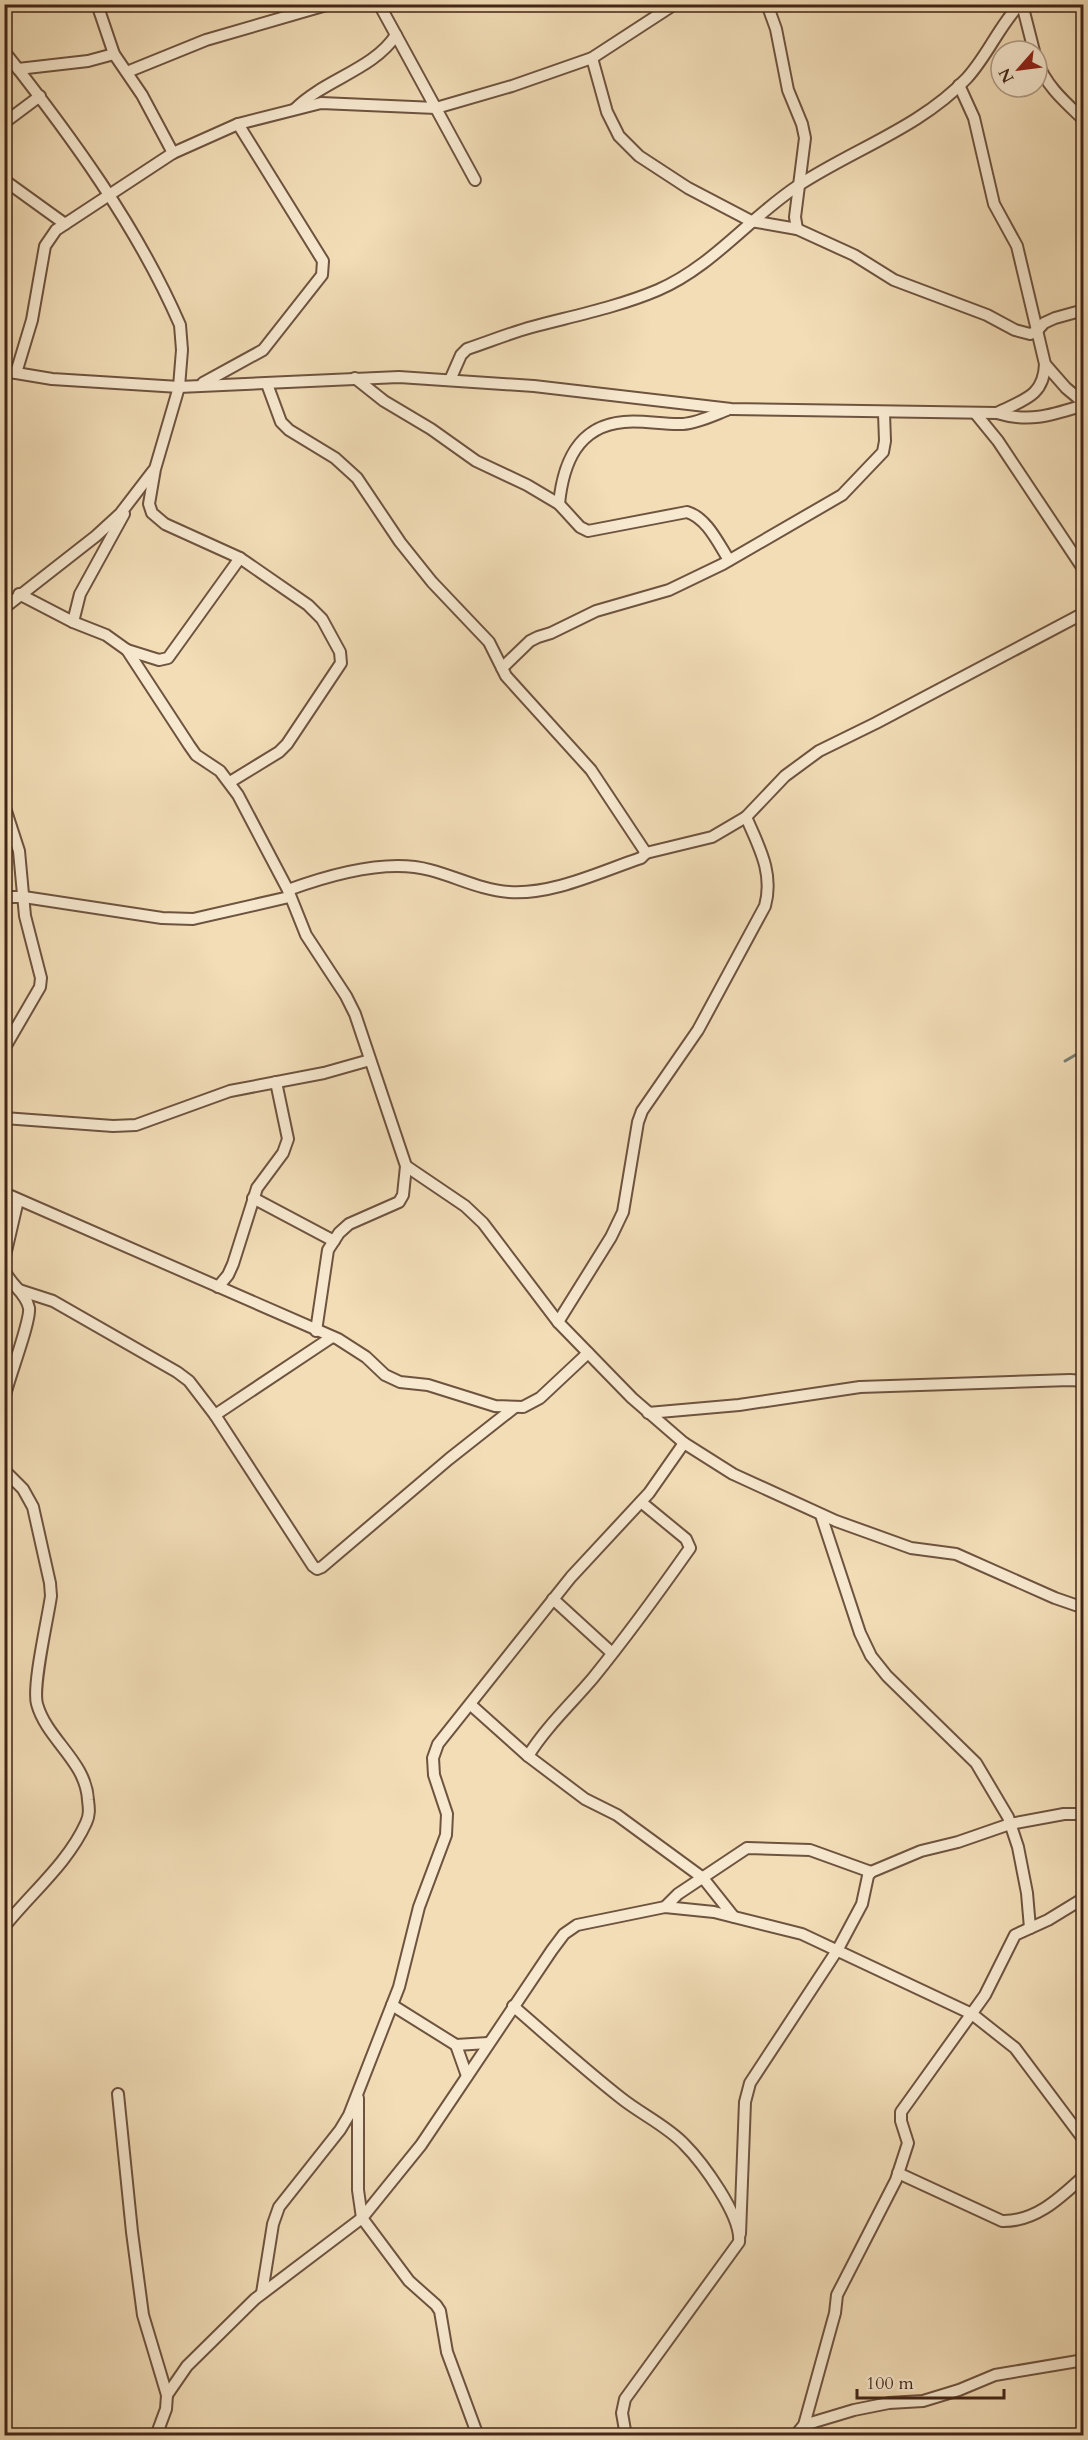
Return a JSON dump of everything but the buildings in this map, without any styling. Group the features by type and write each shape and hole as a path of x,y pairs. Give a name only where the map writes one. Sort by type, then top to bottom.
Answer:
{"street":[{"path":"97,4 114,54 156,120 173,153"},
{"path":"127,72 206,40 330,4"},
{"path":"379,4 475,180"},
{"path":"675,4 592,58 512,86 436,108 321,103 238,124 173,153 56,230 45,246 32,320 10,372 52,379 179,387 399,377 534,386 730,409 997,413 1014,418 1032,419 1083,404"},
{"path":"766,4 776,29 788,90 805,138 795,217 797,228"},
{"path":"450,380 461,355 467,349 528,328 597,310 657,290 684,277 800,184 870,146 927,111 959,85 986,54 1010,15 1021,4 1031,39"},
{"path":"295,109 313,94 372,60 388,47 396,34"},
{"path":"4,51 40,96 110,194 180,326 182,350 179,387 155,469 149,504 152,513 157,518 240,558 296,596 322,619 342,658 341,663 279,752 230,782"},
{"path":"18,69 88,61 114,54"},
{"path":"592,58 607,112 619,136 639,156 688,188 752,221 797,228 854,255 894,280 987,315 1015,330 1030,334 1036,332 1044,322 1083,310"},
{"path":"1049,84 1083,120"},
{"path":"959,85 974,118 994,204 1017,246 1045,364 1044,383 1032,395 997,413"},
{"path":"4,123 40,96"},
{"path":"200,385 263,350 322,275 324,269 323,261 238,124"},
{"path":"4,180 66,224"},
{"path":"1045,364 1083,404"},
{"path":"355,378 384,401 431,429 476,461 527,484 559,504 580,527 588,531 687,512 703,521 729,561"},
{"path":"267,384 281,422 289,430 335,458 357,478 400,542 432,582 489,642 506,676 591,770 646,853"},
{"path":"559,504 565,466 574,452 594,432 626,421 689,423 730,409"},
{"path":"502,668 530,641 596,611 669,590 729,561 849,490 883,452 885,446 884,413"},
{"path":"976,414 998,441 1083,570"},
{"path":"73,622 82,588 105,552 131,502 155,469"},
{"path":"4,608 96,536 131,502"},
{"path":"19,594 106,636 127,650 159,660 168,658 240,558"},
{"path":"4,897 24,897 152,917 193,920 289,894 322,878 402,865 430,869 488,888 510,892 547,889 641,858 646,853 712,837 746,817 785,777 819,751 1083,613"},
{"path":"127,650 196,754 220,771 230,782 289,894 306,935 346,996 355,1014 406,1166 403,1195 399,1202 350,1224 339,1233 328,1250 316,1331"},
{"path":"4,805 19,851 28,932 41,982 10,1042 4,1049"},
{"path":"558,1322 623,1212 638,1122 642,1111 698,1030 765,906 770,889 765,864 746,817"},
{"path":"4,1118 114,1126 136,1125 230,1091 324,1073 370,1060"},
{"path":"218,1287 228,1275 233,1264 253,1198 269,1168 283,1153 288,1139 276,1082"},
{"path":"406,1166 465,1206 483,1223 558,1322 632,1398 684,1443 733,1474 821,1515 911,1548 956,1554 1083,1608"},
{"path":"5,1193 345,1342 385,1375 400,1382 428,1385 495,1406 523,1407 540,1398 588,1353"},
{"path":"253,1198 334,1241"},
{"path":"4,1260 18,1200"},
{"path":"4,1269 29,1308 29,1316 8,1379 4,1399"},
{"path":"18,1290 53,1301 189,1381 215,1415 317,1569 515,1407"},
{"path":"215,1415 332,1337"},
{"path":"648,1413 739,1405 860,1387 1083,1381"},
{"path":"262,2293 273,2224 279,2207 340,2130 358,2095 399,1987 419,1907 446,1835 447,1814 434,1775 433,1758 438,1744 553,1599 641,1502 684,1443"},
{"path":"4,1470 24,1489 33,1507 50,1583 51,1596 36,1689 37,1705 43,1720 84,1778 88,1792 89,1812 87,1822 64,1858 4,1927"},
{"path":"528,1756 538,1740 612,1653 690,1548 686,1539 641,1502"},
{"path":"821,1515 860,1633 871,1656 887,1676 976,1763 993,1788 1018,1847 1027,1893 1030,1928"},
{"path":"553,1599 612,1653"},
{"path":"471,1705 528,1756 585,1799 617,1815 703,1878 734,1917"},
{"path":"626,2436 622,2413 625,2399 739,2241 744,2102 750,2083 838,1949 862,1904 868,1876 871,1872 921,1851 958,1842 1010,1824 1064,1814 1083,1814"},
{"path":"665,1907 678,1894 740,1852 755,1846 810,1850 871,1872"},
{"path":"795,2436 804,2426 835,2313 837,2295 877,2219 898,2173 908,2143 901,2121 901,2112 985,1995 1015,1935 1048,1920 1083,1898"},
{"path":"167,2395 187,2366 262,2293 362,2218 405,2166 564,1934 577,1925 665,1907 714,1912 802,1934 838,1949 972,2014 1015,2048 1083,2140"},
{"path":"392,2005 456,2045 488,2043"},
{"path":"513,2006 622,2098 683,2143 712,2180 740,2234"},
{"path":"456,2045 467,2076"},
{"path":"118,2094 143,2315 167,2395 166,2409 156,2436"},
{"path":"358,2095 358,2190 362,2218 410,2281 436,2305 441,2318 447,2352 478,2436"},
{"path":"898,2173 1002,2221 1015,2222 1057,2202 1083,2175"},
{"path":"804,2426 854,2410 889,2403 923,2401 959,2390 994,2375 1083,2360"}],"waterway":[{"path":"1065,1061 1084,1050"}]}
